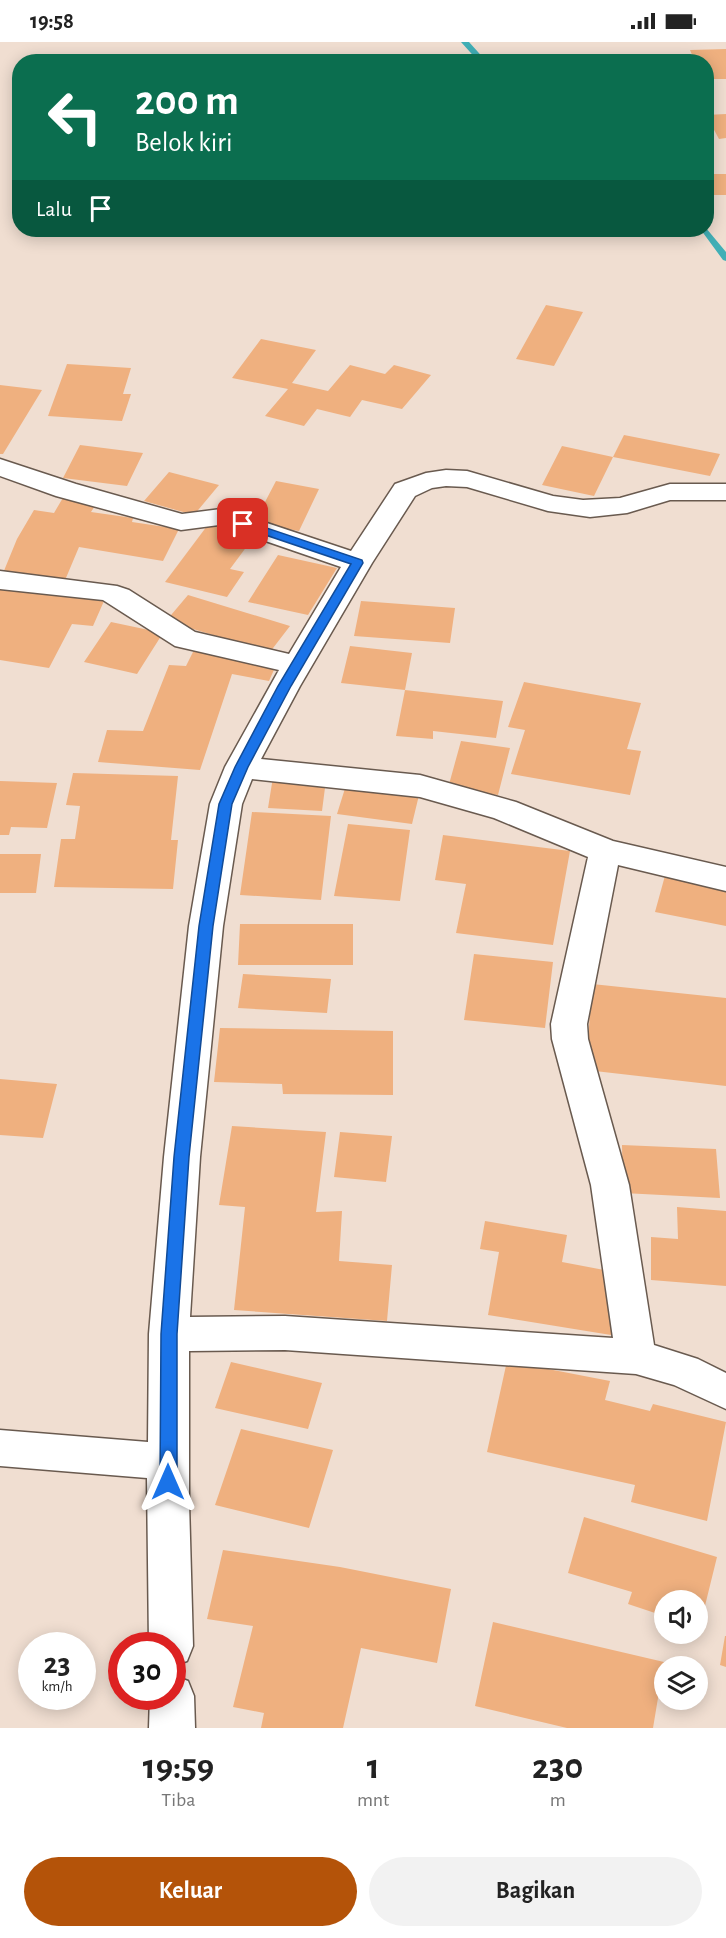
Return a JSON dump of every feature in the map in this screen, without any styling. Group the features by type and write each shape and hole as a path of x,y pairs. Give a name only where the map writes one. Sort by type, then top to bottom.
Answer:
{"street":[{"path":"0,467 66,490 181,522 221,517 358,563"},
{"path":"171,1632 169,1334 182,1157 206,926 226,804 241,767 297,665 405,490 416,484 465,478 488,482 542,502 599,508 627,505 663,493 726,492"},
{"path":"0,580 107,592 119,596 185,639 297,665"},
{"path":"241,767 420,786 505,810 605,851 726,879"},
{"path":"605,851 569,1024 570,1040 610,1185 636,1357"},
{"path":"169,1334 285,1334 636,1357 684,1371 726,1392"},
{"path":"0,1448 168,1462"},
{"path":"172,1710 172,1728"}],"building":[{"path":"726,49 726,79 714,79 714,54 692,54 690,50"},
{"path":"726,114 726,138 719,139 714,130 714,115"},
{"path":"714,174 726,174 726,195 714,195"},
{"path":"546,305 583,312 554,366 516,359"},
{"path":"261,339 316,350 292,383 328,391 350,365 385,374 394,365 431,375 402,409 362,400 350,417 317,409 304,426 265,416 288,389 232,378"},
{"path":"67,364 131,368 123,394 131,394 122,421 48,416"},
{"path":"0,385 42,390 3,454 0,454"},
{"path":"624,435 720,454 710,476 613,457"},
{"path":"80,445 143,453 127,486 63,478"},
{"path":"562,446 613,457 594,496 542,485"},
{"path":"169,472 219,485 194,515 144,501"},
{"path":"276,481 319,489 299,531 254,523"},
{"path":"64,496 98,501 91,512 133,518 132,522 179,529 163,561 79,547 63,585 1,578 17,539 34,510 54,513"},
{"path":"210,522 256,534 230,569 244,572 227,597 165,582"},
{"path":"278,555 337,568 308,615 248,602"},
{"path":"0,588 104,601 93,626 72,624 49,668 0,660"},
{"path":"188,595 290,626 270,652 166,621"},
{"path":"361,601 455,608 450,643 354,636"},
{"path":"111,622 163,633 137,674 84,662"},
{"path":"350,646 412,653 405,690 341,683"},
{"path":"195,648 277,663 269,681 232,674 200,770 98,762 107,730 143,731 169,665 186,666"},
{"path":"524,682 641,703 627,749 641,751 630,795 511,774 525,730 508,727"},
{"path":"405,690 503,701 496,738 433,731 433,739 396,736"},
{"path":"461,741 510,748 498,795 448,788"},
{"path":"73,773 178,776 171,840 178,840 173,889 54,887 61,839 75,839 80,806 66,805"},
{"path":"273,777 326,780 322,811 268,808"},
{"path":"0,781 57,783 47,828 11,827 9,835 0,835"},
{"path":"347,782 420,791 412,824 337,814"},
{"path":"252,812 331,816 321,900 240,895"},
{"path":"348,824 410,830 400,901 334,896"},
{"path":"443,835 570,851 553,945 456,933 466,884 435,880"},
{"path":"0,854 41,854 36,893 0,893"},
{"path":"666,872 726,883 726,926 655,912"},
{"path":"240,924 353,924 353,965 238,965"},
{"path":"474,954 553,962 545,1028 464,1020"},
{"path":"243,974 331,979 327,1013 238,1008"},
{"path":"592,984 726,998 726,1086 586,1070"},
{"path":"220,1028 393,1031 393,1095 283,1094 282,1084 214,1082"},
{"path":"0,1079 57,1084 43,1138 0,1135"},
{"path":"232,1126 326,1132 316,1212 342,1211 339,1261 392,1265 387,1321 234,1310 245,1207 219,1205"},
{"path":"340,1132 392,1136 386,1182 334,1177"},
{"path":"622,1145 716,1149 720,1198 623,1193"},
{"path":"677,1207 726,1211 726,1286 651,1280 651,1237 678,1239"},
{"path":"485,1221 567,1235 562,1262 620,1273 611,1335 488,1315 499,1252 480,1249"},
{"path":"507,1361 610,1381 605,1400 650,1411 653,1404 726,1422 707,1521 631,1502 635,1485 487,1452"},
{"path":"231,1362 322,1383 308,1429 215,1408"},
{"path":"241,1429 333,1450 309,1528 215,1505"},
{"path":"584,1517 717,1557 708,1594 708,1590 654,1590 654,1613 628,1604 632,1592 568,1573"},
{"path":"223,1550 340,1567 451,1589 437,1663 361,1648 343,1728 261,1728 264,1713 233,1707 253,1626 207,1619"},
{"path":"493,1622 654,1660 654,1710 656,1710 653,1728 567,1728 475,1706"},
{"path":"726,1636 726,1667 720,1665"}],"waterway":[{"path":"465,42 476,54"},
{"path":"710,237 726,258"}],"route":[{"path":"168,1482 169,1334 182,1157 206,926 226,804 241,767 285,686 358,563 243,524"}]}
